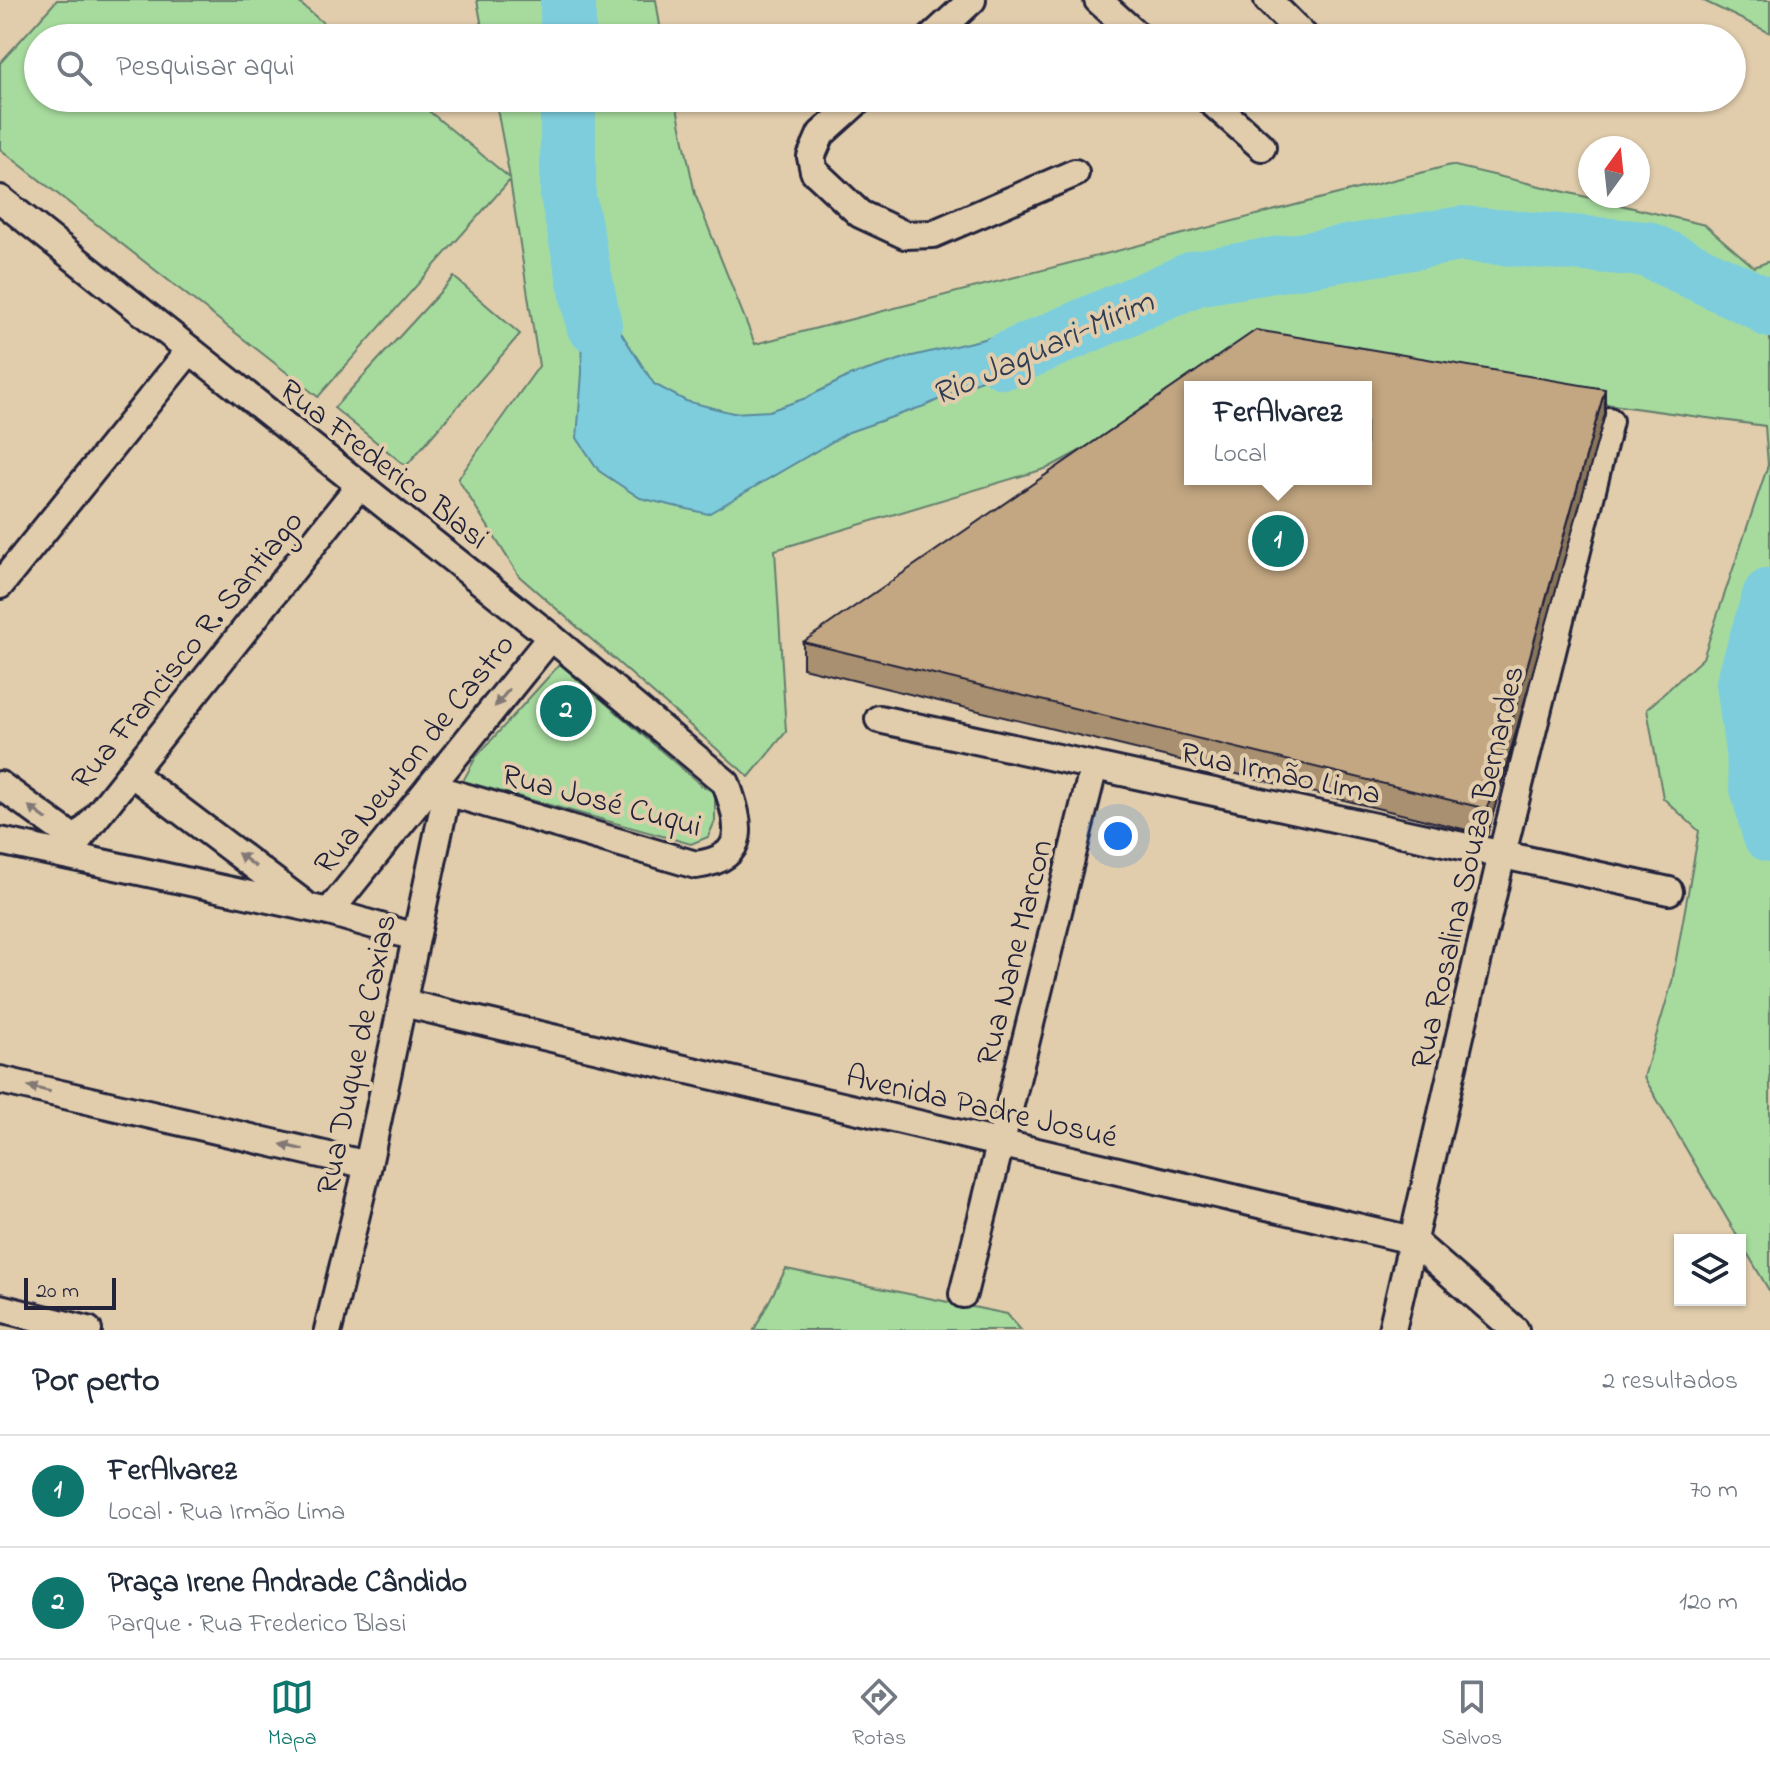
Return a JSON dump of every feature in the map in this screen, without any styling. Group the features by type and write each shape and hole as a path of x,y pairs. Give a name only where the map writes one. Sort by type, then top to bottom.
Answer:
{"street":[{"path":"946,24 972,0"},
{"path":"1098,0 1125,24"},
{"path":"1268,0 1292,24"},
{"path":"845,112 821,134 811,157 814,171 860,214 905,235 933,234 1075,173"},
{"path":"1223,112 1262,147"},
{"name":"Rua Frederico Blasi","path":"0,199 551,637 726,783"},
{"path":"0,585 190,350"},
{"name":"Rua Rosalina Souza Bernardes","path":"1392,1330 1502,854 1609,421"},
{"name":"Rua Francisco R. Santiago","path":"71,848 359,486"},
{"name":"Rua Newton de Castro","path":"319,910 438,789 551,637"},
{"name":"Rua Irmão Lima","path":"879,719 1669,891"},
{"name":"Rua Nane Marcon","path":"963,1294 1094,766"},
{"path":"131,773 319,910"},
{"name":"Rua José Cuqui","path":"438,789 696,865 716,862 731,850 738,833 735,810 726,783"},
{"path":"0,785 71,848"},
{"name":"Rua Duque de Caxias","path":"328,1330 403,1003 438,789"},
{"path":"0,841 71,848 415,937"},
{"name":"Avenida Padre Josué","path":"403,1003 1412,1240 1515,1330"},
{"path":"0,1080 368,1165"},
{"path":"0,1308 88,1330"}],"green space":[{"path":"57,0 296,0 324,24 35,24"},
{"path":"477,0 656,0 660,24 481,24"},
{"path":"1702,0 1770,0 1770,33"},
{"path":"24,36 24,112 430,112 510,178 498,112 678,112 695,194 755,344 1451,165 1578,195 1578,208 1633,208 1705,225 1754,267 1770,261 1770,1292 1746,1251 1746,1234 1736,1234 1644,1077 1672,982 1699,831 1663,798 1647,709 1703,658 1768,465 1765,426 1256,356 1203,381 1184,381 1184,394 1048,468 775,550 786,732 749,777 519,576 458,479 539,366 510,180 318,397 0,149 0,63"},
{"path":"454,277 520,334 406,466 334,408"},
{"path":"560,664 701,785 715,793 715,821 708,837 691,844 463,781 476,757"},
{"path":"786,1269 1007,1314 1021,1330 754,1330"}],"water":[{"path":"579,248 620,331 654,384 686,401 733,413 769,411 806,398 849,376 908,357 1044,325 1075,329 994,374 927,405 849,432 708,514 640,498 599,471 577,438 582,373"}],"building":[{"path":"1256,330 1605,389 1487,809 803,642"}],"waterway":[{"name":"Rio Jaguari-Mirim","path":"568,0 568,24"},
{"name":"Rio Jaguari-Mirim","path":"568,112 568,196 594,325"},
{"name":"Rio Jaguari-Mirim","path":"1004,361 1196,278 1461,234 1646,249 1770,310"},
{"name":"Rio Jaguari-Mirim","path":"1770,596 1744,683 1757,784 1770,834"}],"place":[{"name":"FerAlvarez","path":"1278,541"},
{"name":"Praça Irene Andrade Cândido","path":"566,711"}]}
